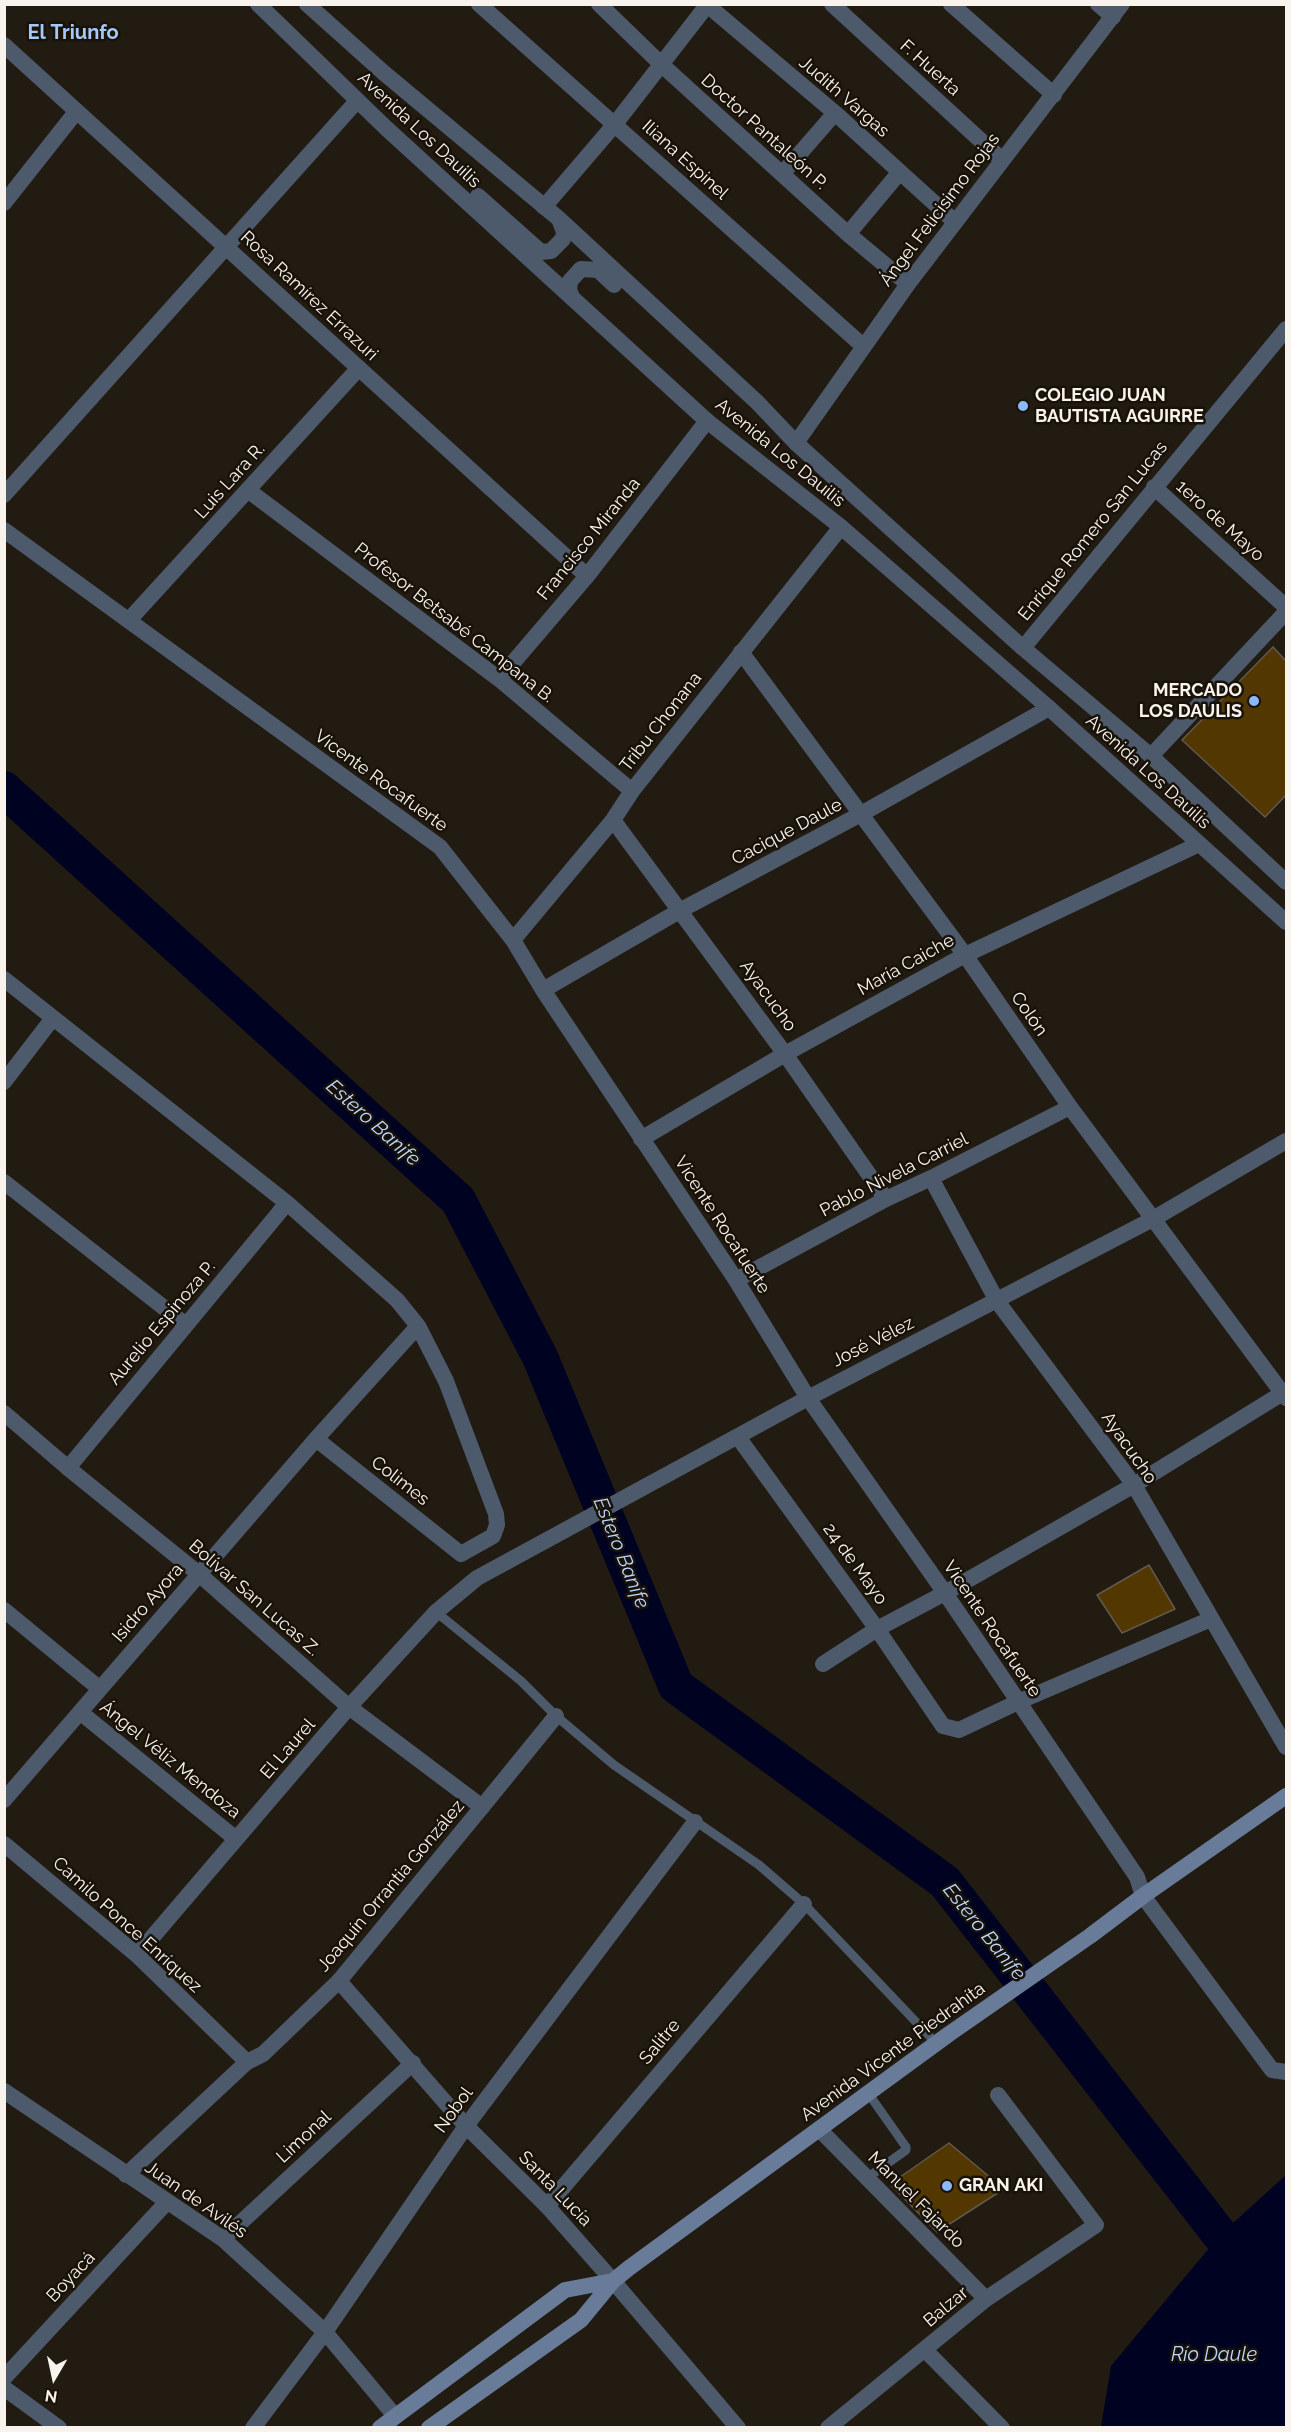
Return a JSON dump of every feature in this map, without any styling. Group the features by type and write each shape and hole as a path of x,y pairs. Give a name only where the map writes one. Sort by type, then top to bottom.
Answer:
{"main road":[{"name":"Avenida Vicente Piedrahíta","path":"429,2427 580,2320 613,2281 819,2129 1143,1896 1287,1796"},
{"name":"Avenida Vicente Piedrahíta","path":"380,2427 565,2290 613,2281"}],"street":[{"name":"Avenida Los Dauilis","path":"258,4 386,128 707,421 841,527 1049,708 1287,922"},
{"name":"Avenida Los Dauilis","path":"307,4 384,74 558,218 756,401 796,443 1023,648 1151,756 1284,874"},
{"name":"Iliana Espinel","path":"479,4 863,346"},
{"name":"Doctor Pantaleón P.","path":"599,4 662,65 848,234 908,284"},
{"name":"F. Huerta","path":"832,4 1002,160"},
{"path":"951,4 1054,95"},
{"path":"1098,4 1117,11"},
{"path":"544,207 615,124 707,5"},
{"name":"Judith Vargas","path":"707,5 835,113 954,221"},
{"name":"Ángel Felicisimo Rojas","path":"796,443 954,221 1117,11"},
{"name":"Rosa Ramírez Errazuri","path":"4,45 588,576"},
{"path":"4,495 357,101"},
{"path":"4,203 76,112"},
{"path":"782,174 835,113"},
{"path":"386,128 416,143 541,252 551,251 563,240 564,232 558,218"},
{"path":"848,234 899,173"},
{"path":"573,299 569,290 572,277 581,269 598,270 712,373 756,401"},
{"name":"Enrique Romero San Lucas","path":"1023,648 1287,329"},
{"name":"Luis Lara R.","path":"129,620 359,368"},
{"name":"Francisco Miranda","path":"498,679 588,576 707,421"},
{"name":"1ero de Mayo","path":"1154,488 1287,609"},
{"name":"Profesor Betsabé Campana B.","path":"249,491 498,679 632,792"},
{"name":"Tribu Chonana","path":"513,940 612,820 741,652 841,527"},
{"name":"Vicente Rocafuerte","path":"4,530 440,847 513,940 641,1140 736,1280 808,1398 945,1593 1137,1877 1143,1896 1279,2071"},
{"path":"1151,756 1287,609"},
{"name":"Colón","path":"741,652 965,955 1070,1107 1285,1394"},
{"name":"Cacique Daule","path":"543,990 681,910 861,814 1049,708"},
{"name":"Ayacucho","path":"612,820 681,910 886,1199"},
{"name":"María Caiche","path":"641,1140 785,1054 965,955 1199,844"},
{"path":"4,979 287,1203 397,1300 418,1326"},
{"path":"4,1082 53,1018"},
{"name":"Pablo Nivela Carriel","path":"736,1280 886,1199 931,1179 1070,1107"},
{"name":"José Vélez","path":"477,1578 808,1398 1153,1219 1287,1141"},
{"name":"Ayacucho","path":"931,1179 997,1301 1134,1485 1287,1747"},
{"path":"4,1182 186,1325"},
{"name":"Aurelio Espinoza P.","path":"68,1468 287,1203"},
{"name":"Isidro Ayora","path":"4,1800 316,1439 418,1326"},
{"name":"Colimes","path":"316,1439 460,1554 492,1536 496,1525 496,1514 446,1381 418,1326"},
{"path":"824,1664 877,1629 945,1593 1134,1485 1285,1394"},
{"name":"Bolívar San Lucas Z.","path":"4,1413 199,1574 349,1707 482,1807"},
{"name":"24 de Mayo","path":"738,1437 877,1629 935,1718 943,1726 959,1730 1018,1702"},
{"name":"El Laurel","path":"137,1955 349,1707 436,1612 477,1578"},
{"name":"Ángel Véliz Mendoza","path":"4,1610 100,1689"},
{"path":"1018,1702 1211,1619"},
{"name":"Ángel Véliz Mendoza","path":"80,1712 236,1839"},
{"name":"Joaquín Orrantia González","path":"126,2175 247,2062 263,2054 339,1981 556,1716"},
{"name":"Nobol","path":"253,2427 325,2332 466,2126 695,1822"},
{"name":"Camilo Ponce Enríquez","path":"4,1844 137,1955 247,2062"},
{"name":"Salitre","path":"547,2206 804,1904"},
{"name":"Santa Lucía","path":"339,1981 466,2126 547,2206 738,2427"},
{"name":"Limonal","path":"222,2239 413,2063"},
{"name":"Juan de Avilés","path":"4,2091 222,2239 325,2332 395,2416"},
{"name":"Balzar","path":"828,2427 986,2299 1096,2225 998,2095"},
{"name":"Manuel Fajardo","path":"819,2129 986,2299"},
{"name":"Boyacá","path":"4,2378 167,2202"},
{"path":"925,2350 1002,2427"},
{"path":"4,2388 59,2427"}],"lane":[{"path":"436,1612 521,1681 556,1716 614,1765 759,1865 804,1904 943,2039"},
{"path":"867,2178 906,2150 868,2093"}],"water":[{"name":"Río Daule","path":"1286,2175 1286,2427 1101,2427 1111,2366 1220,2235"}],"building":[{"name":"MERCADO LOS DAULIS","path":"1273,647 1286,661 1286,795 1265,817 1182,740"},
{"path":"1149,1565 1175,1609 1122,1633 1097,1595"},
{"name":"GRAN AKI","path":"949,2143 1004,2189 937,2232 890,2184"}],"waterway":[{"name":"Estero Banife","path":"4,789 458,1200 540,1357 676,1686 945,1882 1220,2235 1286,2273"}],"place":[{"name":"COLEGIO JUAN BAUTISTA AGUIRRE","path":"1023,406"},
{"name":"MERCADO LOS DAULIS","path":"1254,701"},
{"name":"GRAN AKI","path":"947,2186"}],"district":[{"name":"El Triunfo","path":"73,33"}]}
